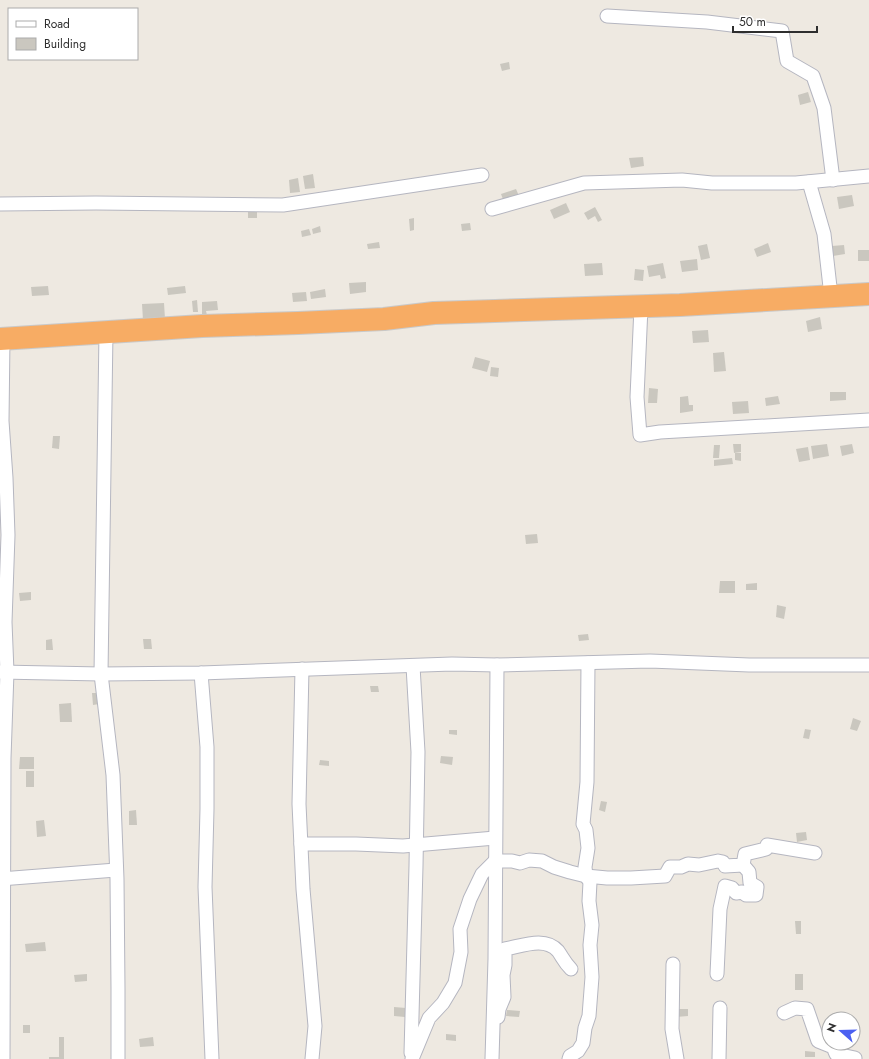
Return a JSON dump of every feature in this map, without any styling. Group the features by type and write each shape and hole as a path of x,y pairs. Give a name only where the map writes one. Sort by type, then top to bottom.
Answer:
{"highway":[{"path":"1,339 202,326 376,319 434,313 492,310 641,307 869,294"}],"street":[{"path":"608,16 707,22 782,31 787,61 813,76 824,108 833,180"},
{"path":"0,204 96,203 283,205 482,175"},
{"path":"492,209 584,183 674,180 712,183 796,183 869,176"},
{"path":"809,182 824,234 831,296"},
{"path":"641,307 637,397 640,435 660,432 869,420"},
{"path":"106,332 101,674 113,775 116,870 118,1059"},
{"path":"1,339 1,421 6,478 8,535 3,672 3,1059"},
{"path":"3,672 101,674 202,673 452,664 497,665 650,661 749,665 869,665"},
{"path":"569,1059 570,1056 578,1051 583,1043 584,1028 589,1016 592,991 590,945 592,925 589,901 590,882 586,876 585,867 588,848 586,830 583,824 587,782 588,663"},
{"path":"492,1059 497,665"},
{"path":"411,1059 418,752 413,666"},
{"path":"302,669 299,804 308,954 315,1026 312,1059"},
{"path":"202,673 207,747 205,887 212,1059"},
{"path":"301,844 402,846 495,838"},
{"path":"743,866 745,854 766,849 767,846 815,853"},
{"path":"411,1059 429,1018 443,1003 455,983 461,952 460,929 470,899 482,874 495,861 512,861 520,863 528,860 542,861 554,867 586,876 631,878 665,876 670,868 681,867 688,864 699,865 718,861 723,862 725,866 743,866 749,872 750,883 756,887 756,895 746,895 742,892 736,893 732,888 725,886 720,916 717,974"},
{"path":"2,879 116,870"},
{"path":"496,1059 497,1023 499,1008 504,997 503,975 505,965 505,949 536,943 547,943 558,951 564,962 571,969"},
{"path":"673,964 672,1029 677,1059"},
{"path":"719,1059 720,1008"},
{"path":"784,1013 795,1008 807,1009 818,1041 833,1047 836,1054 855,1058"}],"building":[{"path":"509,62 510,69 502,71 500,64"},
{"path":"808,92 811,102 800,105 798,95"},
{"path":"643,157 644,166 631,168 629,158"},
{"path":"313,174 315,188 305,189 303,176"},
{"path":"298,178 300,192 290,193 289,180"},
{"path":"516,189 519,196 504,202 501,194"},
{"path":"852,195 854,206 839,209 837,197"},
{"path":"566,203 570,212 554,219 550,210"},
{"path":"595,207 602,220 598,222 595,216 588,220 584,213"},
{"path":"248,212 257,212 257,218 248,218"},
{"path":"414,218 414,230 410,231 409,219"},
{"path":"470,223 471,230 462,231 461,224"},
{"path":"320,226 321,232 313,234 312,229"},
{"path":"309,229 311,235 302,237 301,231"},
{"path":"379,242 380,248 368,249 367,244"},
{"path":"768,243 771,252 757,257 754,249"},
{"path":"707,244 710,258 701,260 698,246"},
{"path":"844,245 845,254 833,256 832,246"},
{"path":"858,250 869,250 869,261 858,261"},
{"path":"697,259 698,270 682,272 680,261"},
{"path":"602,263 603,275 585,276 584,264"},
{"path":"663,263 666,278 661,279 660,275 649,277 647,266"},
{"path":"635,269 644,270 643,281 634,280"},
{"path":"366,282 366,292 350,294 349,283"},
{"path":"48,286 49,295 32,296 31,287"},
{"path":"185,286 186,293 168,295 167,288"},
{"path":"325,289 326,297 311,299 310,292"},
{"path":"306,292 307,301 293,302 292,293"},
{"path":"197,300 198,312 193,312 192,301"},
{"path":"217,301 218,310 206,311 207,315 202,315 202,302"},
{"path":"164,303 165,319 143,320 142,304"},
{"path":"820,317 822,329 808,332 806,321"},
{"path":"708,330 709,342 693,343 692,331"},
{"path":"724,352 726,371 714,372 713,353"},
{"path":"475,357 490,361 487,372 472,368"},
{"path":"491,367 499,368 498,377 490,376"},
{"path":"649,388 658,389 657,403 648,403"},
{"path":"830,392 846,392 846,400 830,401"},
{"path":"688,396 689,405 693,405 693,411 680,413 680,397"},
{"path":"778,396 780,404 766,406 765,398"},
{"path":"748,401 749,413 733,414 732,402"},
{"path":"53,436 60,436 59,449 52,448"},
{"path":"733,444 741,444 741,452 734,453"},
{"path":"827,444 829,456 813,459 811,446"},
{"path":"852,444 854,453 842,456 840,446"},
{"path":"714,445 720,445 719,458 713,458"},
{"path":"808,447 810,460 799,462 796,449"},
{"path":"735,453 741,453 741,461 735,460"},
{"path":"732,458 733,464 714,466 714,460"},
{"path":"537,534 538,543 526,544 525,535"},
{"path":"720,581 735,581 735,593 719,593"},
{"path":"757,583 757,590 746,590 746,584"},
{"path":"31,592 31,600 20,601 19,593"},
{"path":"777,605 786,607 784,619 776,617"},
{"path":"588,634 589,640 579,641 578,635"},
{"path":"52,639 53,650 46,650 46,640"},
{"path":"143,639 151,639 152,649 144,649"},
{"path":"370,686 378,686 379,692 371,692"},
{"path":"92,693 98,693 99,704 93,705"},
{"path":"71,703 72,722 60,722 59,704"},
{"path":"853,718 861,721 857,731 850,729"},
{"path":"805,729 811,730 809,739 803,738"},
{"path":"449,730 457,730 457,735 449,734"},
{"path":"441,756 453,757 452,765 440,763"},
{"path":"20,757 34,757 34,769 19,769"},
{"path":"320,760 329,761 329,766 319,765"},
{"path":"26,771 34,771 34,787 26,787"},
{"path":"601,801 607,802 605,812 599,810"},
{"path":"136,810 137,825 129,825 129,811"},
{"path":"44,820 46,836 37,837 36,821"},
{"path":"806,832 807,840 797,842 796,833"},
{"path":"795,921 801,921 801,934 796,934"},
{"path":"45,942 46,951 26,952 25,944"},
{"path":"87,974 87,981 75,982 74,975"},
{"path":"795,974 803,974 803,990 795,990"},
{"path":"394,1007 406,1008 405,1017 394,1016"},
{"path":"675,1009 688,1009 688,1016 676,1017"},
{"path":"507,1010 520,1011 519,1017 506,1016"},
{"path":"23,1025 30,1025 30,1033 23,1033"},
{"path":"446,1034 456,1035 456,1041 446,1040"},
{"path":"59,1037 64,1037 64,1059 49,1059 49,1057 59,1057"},
{"path":"153,1037 154,1046 140,1047 139,1039"},
{"path":"805,1051 815,1052 815,1057 805,1057"}]}
